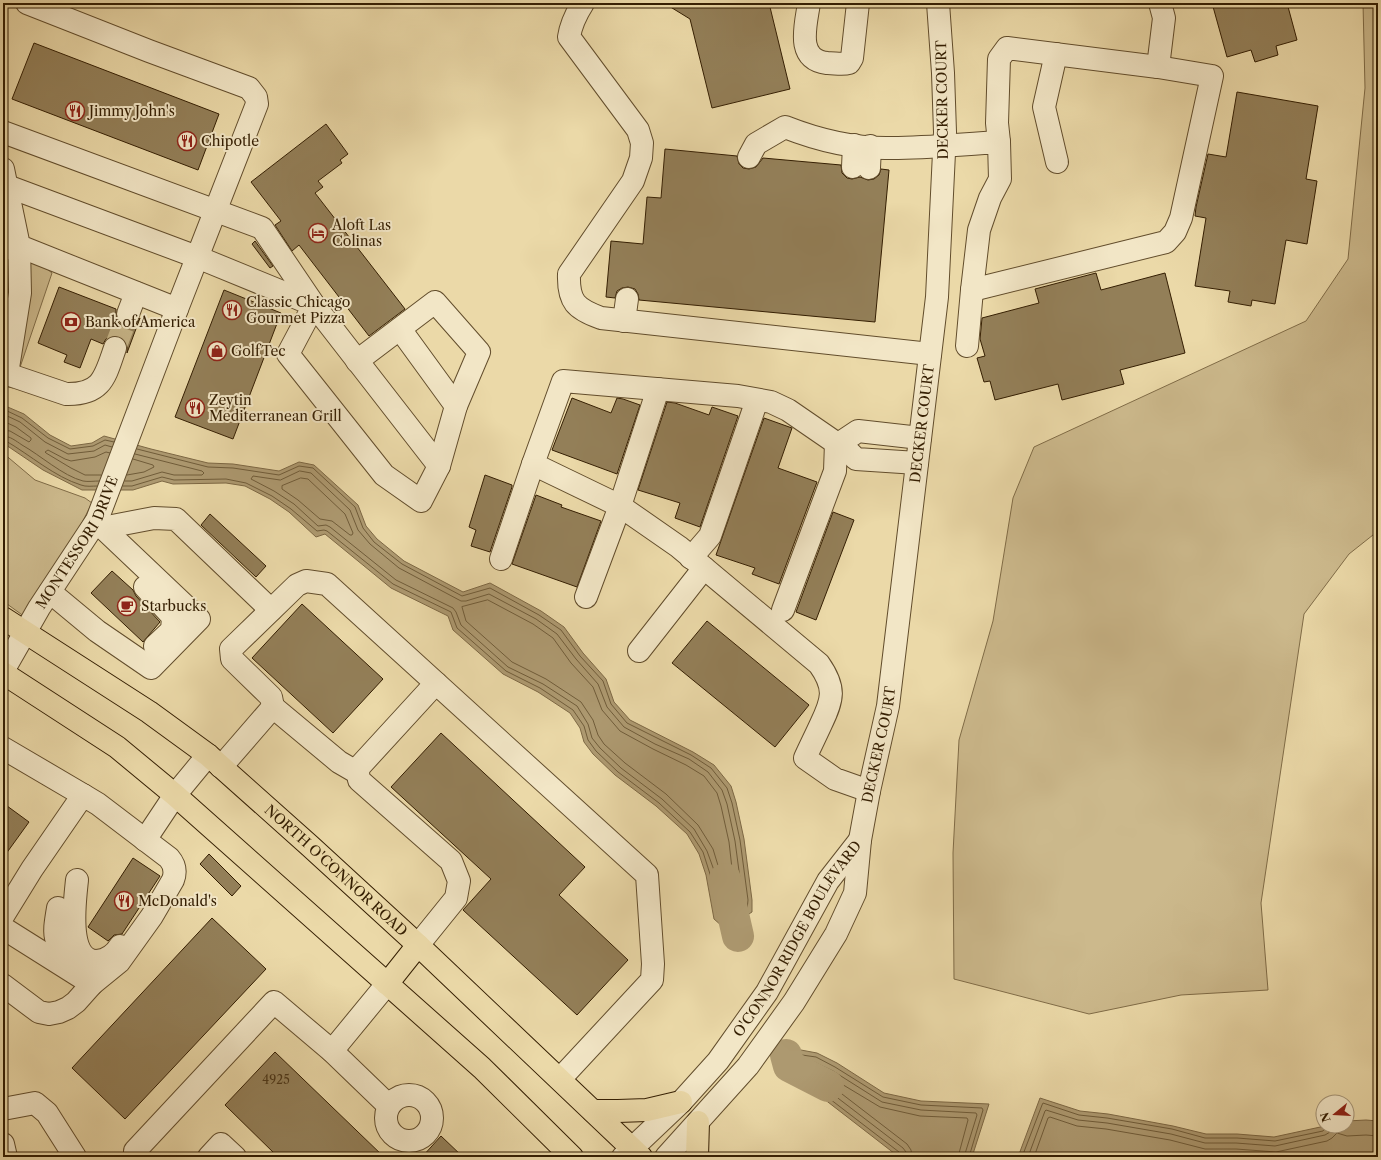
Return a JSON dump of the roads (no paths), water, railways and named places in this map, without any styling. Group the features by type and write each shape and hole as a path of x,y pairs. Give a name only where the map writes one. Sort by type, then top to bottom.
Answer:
{"main road":[{"name":"NORTH O'CONNOR ROAD","path":"3,618 149,712 214,761 418,945 593,1110 632,1154"},
{"path":"3,672 116,747 175,795 482,1068 572,1157"},
{"path":"387,984 418,945"},
{"path":"593,1110 618,1112 647,1110 681,1102"},
{"path":"697,1157 698,1122"}],"street":[{"name":"MONTESSORI DRIVE","path":"3,672 50,592 99,521 136,417 257,104 256,97 249,88 149,51 27,3"},
{"path":"583,3 575,14 570,27 569,36 634,124 638,130 642,143 641,158 633,181 570,274 569,289 574,302 586,313 601,318 930,354"},
{"path":"809,3 804,43 808,52 820,62 844,64 849,63 852,58 858,3"},
{"name":"DECKER COURT","path":"860,840 869,791 888,706 937,297 944,146 943,73 938,3"},
{"path":"1158,68 1164,18 1160,3"},
{"path":"967,346 972,290 979,230 990,198 1000,179 997,123 999,59 1007,48 1212,76 1181,218 1175,232 1166,242 972,290"},
{"path":"1056,54 1044,107 1057,162"},
{"path":"748,157 756,144 785,127 828,141 862,146 891,148 999,142"},
{"path":"3,132 262,228 314,305 439,466"},
{"path":"861,167 862,146"},
{"path":"115,348 107,373 99,385 88,391 75,394 66,394 7,374 20,293 11,248 5,177 314,305"},
{"path":"11,248 177,309"},
{"path":"128,314 136,293"},
{"path":"617,320 620,298"},
{"path":"314,305 288,354 384,475 421,501 439,466 456,406 479,352 435,302 357,361"},
{"path":"400,329 456,406"},
{"path":"501,559 563,381 738,396 771,402 788,410 838,443 856,459 917,464"},
{"path":"586,597 620,506 658,389"},
{"path":"638,651 698,563 710,536 758,400"},
{"path":"838,443 858,431 920,438"},
{"path":"873,460 875,433"},
{"path":"783,610 836,471 838,443"},
{"path":"533,464 620,506 678,547 819,664 830,684 830,706 805,758 835,779 869,791"},
{"path":"99,521 154,518 176,519 271,610"},
{"path":"50,592 97,631 151,668 199,619 99,521"},
{"path":"358,773 339,762 273,707 271,697 232,659 231,649 297,584 306,581 327,584 647,875 653,964 652,980 560,1079"},
{"path":"418,945 456,898 459,880 451,861 359,780 358,773 359,767 436,683"},
{"path":"145,840 175,795 273,707"},
{"path":"3,748 98,804 172,862 175,871 173,880 152,916 119,962 92,984 76,1002 68,1008 49,1014 39,1012 3,985"},
{"path":"3,916 11,886 83,795"},
{"name":"O'CONNOR RIDGE BOULEVARD","path":"632,1154 718,1061 767,992 828,881 860,840"},
{"name":"O'CONNOR RIDGE BOULEVARD","path":"666,1157 748,1066 794,1002 836,934 855,894 860,840"},
{"path":"58,908 54,930 57,942 64,950 91,961 99,961 107,958 116,951 169,870 172,862"},
{"path":"77,880 74,909 75,932 78,946 84,957"},
{"path":"3,928 92,984"},
{"path":"332,1051 387,984"},
{"path":"135,1157 135,1151 274,1002 332,1051 389,1106"},
{"path":"3,1109 35,1103 48,1113 75,1157"},
{"path":"3,1144 6,1157"},
{"path":"209,1157 221,1144 235,1157"}],"water":[{"path":"3,405 24,414 50,435 71,446 92,443 104,436 208,463 233,464 279,471 299,462 314,465 358,505 366,526 377,539 404,561 463,592 490,583 541,611 564,627 583,653 606,679 614,702 630,720 693,752 714,765 731,786 744,839 752,900 752,912 741,919 722,926 714,919 706,875 699,854 687,834 656,806 615,775 593,754 584,742 580,728 570,713 538,692 503,674 453,630 448,616 391,588 325,534 316,537 289,512 270,499 245,486 226,483 173,484 162,481 133,490 82,490 43,470 3,443"},
{"path":"801,1050 817,1053 837,1063 884,1093 921,1101 989,1104 972,1157 899,1157 793,1075 789,1066"},
{"path":"1040,1098 1080,1111 1108,1114 1173,1126 1206,1134 1237,1134 1274,1137 1315,1128 1315,1134 1355,1134 1355,1121 1378,1121 1378,1157 1018,1157"}],"waterway":[{"path":"725,879 738,936"},
{"path":"786,1055 789,1066 828,1086"}],"tunnel":[{"path":"115,348 128,314"}],"place":[{"name":"Jimmy John's","path":"75,111"},
{"name":"Chipotle","path":"187,141"},
{"name":"Aloft Las Colinas","path":"318,233"},
{"name":"Classic Chicago Gourmet Pizza","path":"232,310"},
{"name":"Bank of America","path":"71,322"},
{"name":"GolfTec","path":"217,351"},
{"name":"Zeytin Mediterranean Grill","path":"195,408"},
{"name":"Starbucks","path":"127,606"},
{"name":"McDonald's","path":"124,901"}]}
